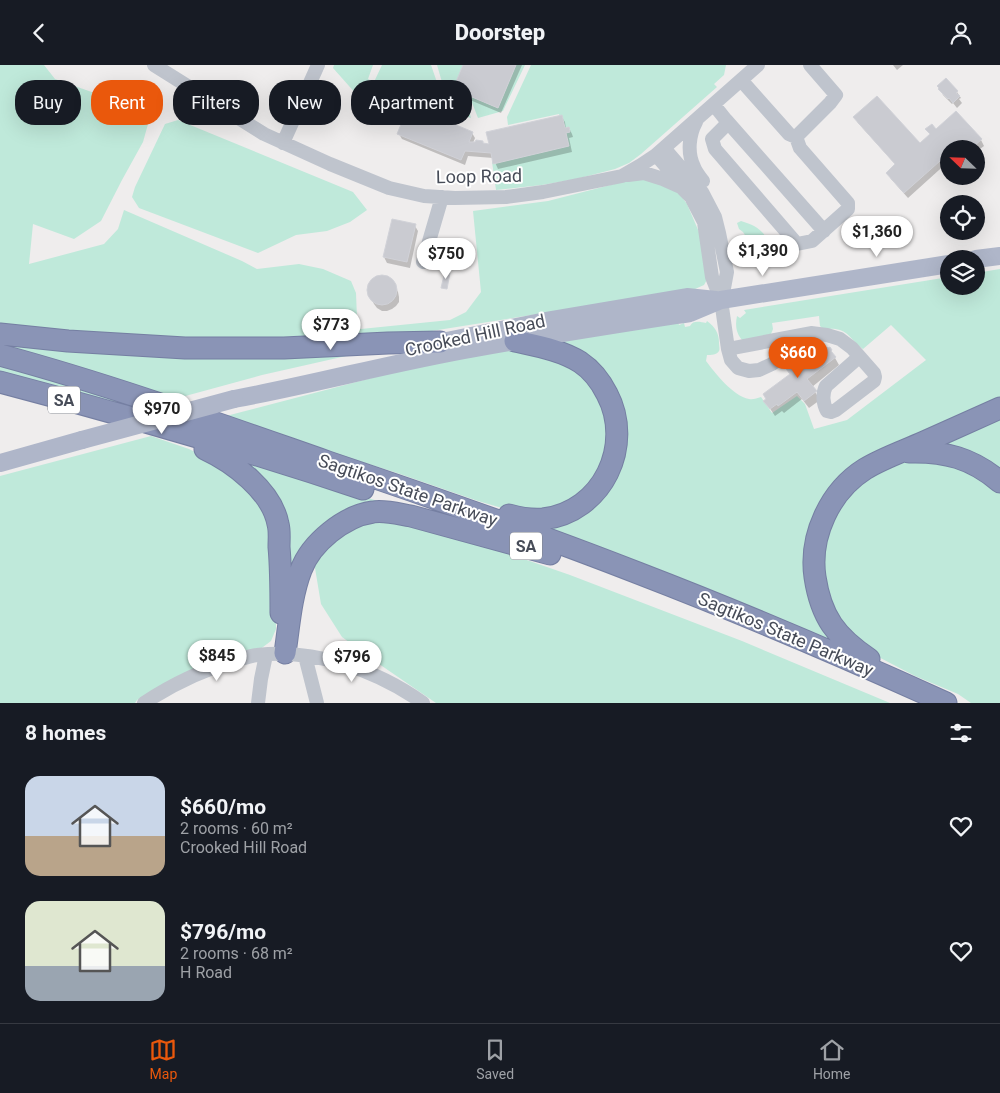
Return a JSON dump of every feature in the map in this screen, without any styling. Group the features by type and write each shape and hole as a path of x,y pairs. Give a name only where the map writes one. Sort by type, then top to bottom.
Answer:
{"highway":[{"path":"0,334 68,341 185,347 284,349 440,342"},
{"path":"422,494 522,518 543,519 560,515 585,502 601,484 613,461 618,436 614,410 598,378 582,363 572,358 552,350 515,341"},
{"name":"Sagtikos State Parkway","path":"0,355 98,384 242,432 538,535 800,638 911,694"},
{"name":"Sagtikos State Parkway","path":"0,383 128,417 316,473 429,511 550,554 911,694 946,703"},
{"path":"911,694 844,641 824,612 814,573 814,557 820,527 834,499 843,487 864,470 1000,408"},
{"path":"128,417 208,451 228,462 246,474 271,505 278,523 281,618 285,655"},
{"path":"901,452 932,452 959,457 980,467 1000,482"},
{"path":"285,655 295,590 301,569 311,552 323,538 338,526 356,517 373,512 391,512 550,554"}],"main road":[{"path":"985,258 1000,256"},
{"name":"Crooked Hill Road","path":"0,463 234,399 288,389 467,349 690,313 722,300 940,265"},
{"name":"Crooked Hill Road","path":"234,399 267,385 318,371 440,342 541,321 687,297 722,300"}],"street":[{"name":"Loop Road","path":"154,65 264,135 330,165 389,188 424,196 455,198 506,197 543,192 622,176 660,151 758,65"},
{"path":"283,143 318,65"},
{"path":"796,137 836,95 810,65"},
{"path":"726,119 725,126 712,139 715,149 797,244 812,241 848,209 848,203 800,148 796,137 789,134 741,80"},
{"path":"714,105 824,231"},
{"path":"697,120 691,134 690,157 693,167 710,192 712,210 727,272 722,300"},
{"path":"660,151 697,185 712,210"},
{"path":"660,151 691,197 704,222 712,277 722,300 731,360 738,367 749,371 759,370 772,364 811,333"},
{"path":"622,176 644,173 680,187 691,197"},
{"path":"423,262 442,197"},
{"path":"728,349 811,333 840,339 859,357"},
{"path":"144,703 172,685 199,673 256,655 315,656 364,672 390,683 423,703"},
{"path":"258,703 261,679 285,655"},
{"path":"285,655 318,703"}],"green space":[{"path":"0,65 44,65 58,80 15,80 15,125 81,125 81,88 91,92 91,125 148,125 143,142 101,221 74,239 33,224 29,264 104,244 118,229 124,210 257,269 299,264 323,269 351,281 356,293 357,318 351,330 450,320 466,312 481,292 473,211 548,201 626,181 647,179 679,193 687,204 699,232 708,278 704,285 695,289 419,333 232,343 0,327"},
{"path":"334,65 373,65 368,79 370,80 351,80 351,88 333,68"},
{"path":"382,65 431,65 436,80 375,80"},
{"path":"437,65 463,65 457,80 441,80"},
{"path":"516,65 525,65 503,111 478,118 472,103 472,97 498,108"},
{"path":"531,65 726,65 724,75 714,84 717,87 629,163 615,169 576,179 496,190 492,162 567,144 559,114 508,125 507,117"},
{"path":"173,122 173,125 190,125 353,192 367,210 350,222 327,231 296,235 258,253 139,208 132,197 135,187 165,124"},
{"path":"741,221 761,231 767,239 770,251 764,255 757,254 739,229 737,223"},
{"path":"1000,269 1000,403 851,474 810,544 842,646 530,523 591,506 625,419 551,343 678,322 679,325 684,323 685,327 695,322 706,323 707,321 714,328 719,339 718,352 707,355 706,361 714,372 743,397 752,399 761,397 772,413 797,396 805,404 814,429 847,420 926,360 891,325 863,349 843,331 823,329 820,326 819,316 772,323 773,329 771,334 743,341 737,329 737,316 740,318 746,313 744,310 940,278 940,295 985,295 985,272"},
{"path":"0,338 355,354 262,375 178,398 226,416 406,369 494,351 524,351 561,360 590,377 613,438 604,473 581,497 548,512 512,511 0,348"},
{"path":"0,360 136,404 128,408 0,375"},
{"path":"1000,415 1000,473 934,444"},
{"path":"151,436 189,449 231,470 263,501 276,543 276,629 271,641 259,650 179,676 137,700 135,703 0,703 0,476"},
{"path":"235,457 394,506 344,513 291,578 288,548"},
{"path":"902,460 950,460 1000,490 1000,703 971,703 958,694 915,676 869,652 841,629 821,579 829,523 860,482"},
{"path":"366,519 425,525 570,575 742,641 890,703 436,703 342,637 321,604 313,556"}],"building":[{"path":"463,65 516,65 498,108 472,97 472,80 457,80"},
{"path":"946,78 960,96 953,103 937,86"},
{"path":"877,96 920,143 930,134 925,129 932,124 936,129 956,111 982,139 940,140 940,161 904,193 886,173 895,164 853,117"},
{"path":"562,115 565,128 569,127 570,132 566,133 569,146 493,164 491,153 465,151 461,160 397,134 401,125 456,125 473,132 469,142 475,142 476,140 489,144 486,132"},
{"path":"392,219 416,224 407,262 383,257"},
{"path":"445,271 450,273 447,289 441,288"},
{"path":"382,275 393,279 397,290 393,301 382,305 371,301 367,290 371,279"},
{"path":"830,347 836,357 807,379 817,391 804,401 797,392 778,406 777,404 770,409 763,401 766,399 763,394 790,374 783,365 791,359 797,366"}]}
